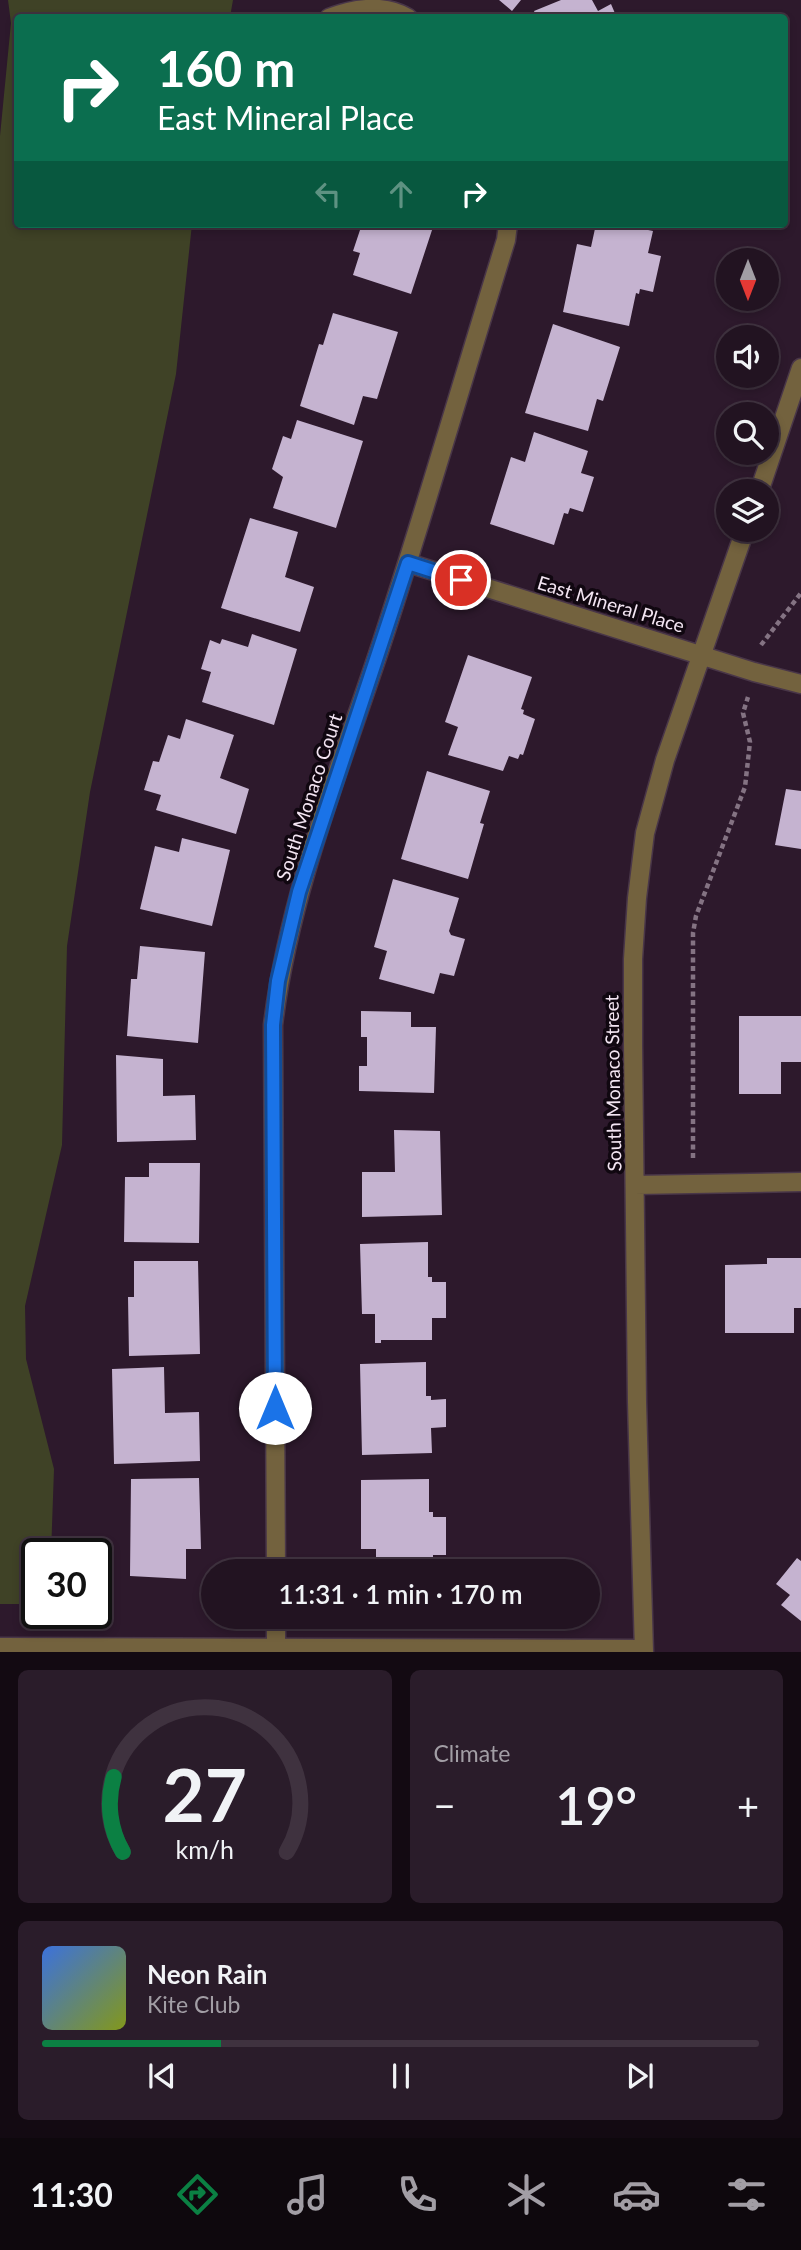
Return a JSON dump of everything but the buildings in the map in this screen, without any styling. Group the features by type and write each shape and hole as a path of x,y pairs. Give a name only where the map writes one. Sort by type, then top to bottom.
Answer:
{"street":[{"path":"344,14 366,8 401,14"},
{"name":"South Monaco Court","path":"276,1559 273,1025 278,981 299,892 408,563 508,228"},
{"path":"763,479 801,368"},
{"name":"South Monaco Street","path":"644,1650 637,1402 632,959 645,833 665,760 741,542"},
{"name":"East Mineral Place","path":"408,563 702,654 754,673 801,684"},
{"path":"635,1185 801,1182"},
{"path":"276,1629 276,1648"},
{"path":"0,1647 644,1650"}],"path":[{"path":"761,642 801,593"},
{"path":"694,1143 694,933 696,916 745,787 750,742 743,713 745,707"}],"green space":[{"path":"8,0 233,0 231,14 14,14 14,228 192,228 176,374 90,792 67,946 62,1145 25,1306 26,1359 54,1469 52,1538 21,1538 21,1604 0,1604 0,136 11,23"}],"route":[{"path":"275,1408 273,1025 278,981 299,892 408,563 461,580"}]}
